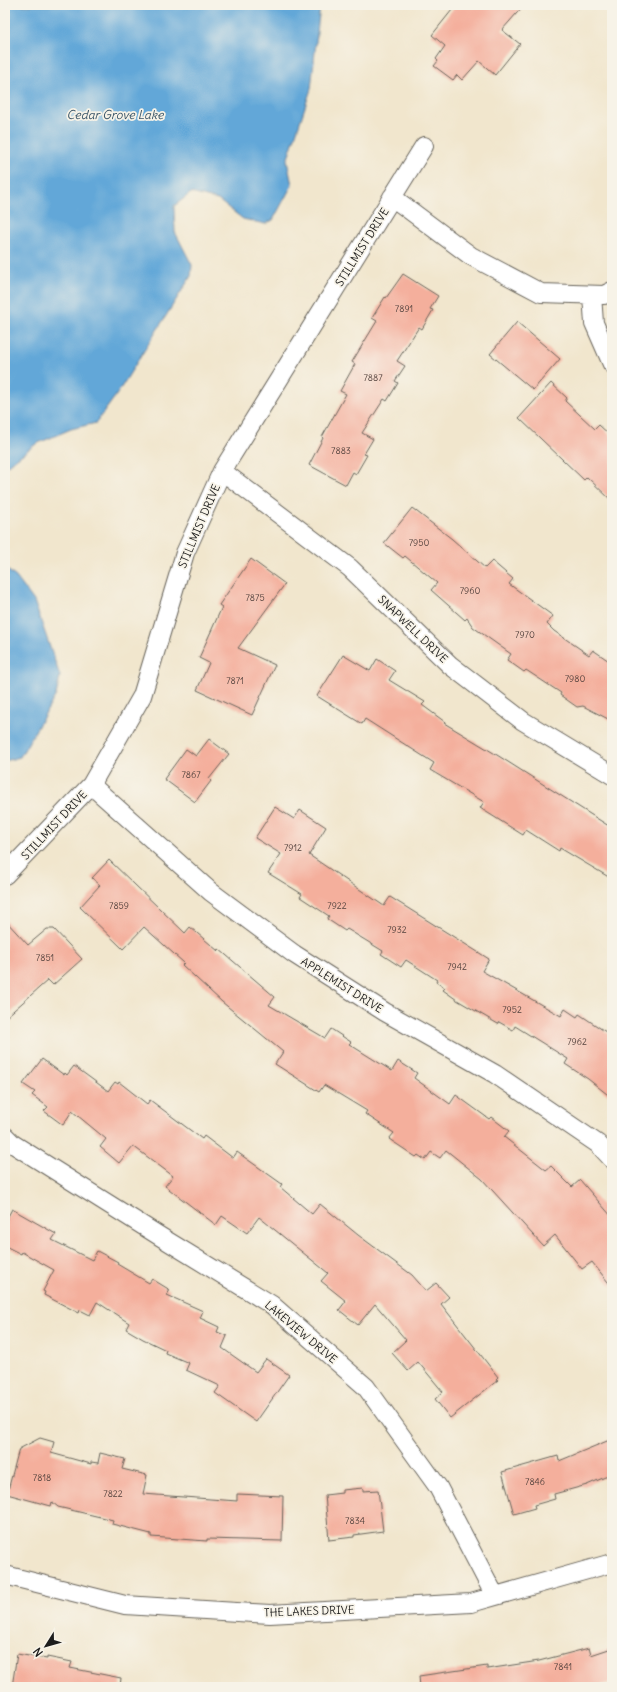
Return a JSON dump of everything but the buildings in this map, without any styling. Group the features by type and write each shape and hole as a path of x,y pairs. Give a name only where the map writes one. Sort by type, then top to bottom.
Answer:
{"street":[{"name":"STILLMIST DRIVE","path":"5,875 91,785 142,696 185,553 222,471 424,146"},
{"name":"STILLMIST DRIVE","path":"392,198 471,256 541,293 604,295 612,291"},
{"path":"592,295 594,323 612,364"},
{"name":"SNAPWELL DRIVE","path":"222,471 350,568 456,669 522,721 612,775"},
{"name":"APPLEMIST DRIVE","path":"91,785 211,892 294,954 385,1012 495,1074 598,1144 612,1159"},
{"name":"LAKEVIEW DRIVE","path":"5,1136 13,1144 272,1305 366,1388 438,1487 495,1596"},
{"name":"THE LAKES DRIVE","path":"5,1575 125,1605 270,1614 471,1603 612,1563"}],"water":[{"name":"Cedar Grove Lake","path":"5,5 320,5 311,89 287,161 292,185 273,220 265,224 243,219 218,200 191,193 174,206 175,232 192,265 191,276 117,394 96,423 71,429 36,444 5,467"},
{"path":"5,568 16,577 34,601 60,676 56,695 20,757 5,761"}]}
